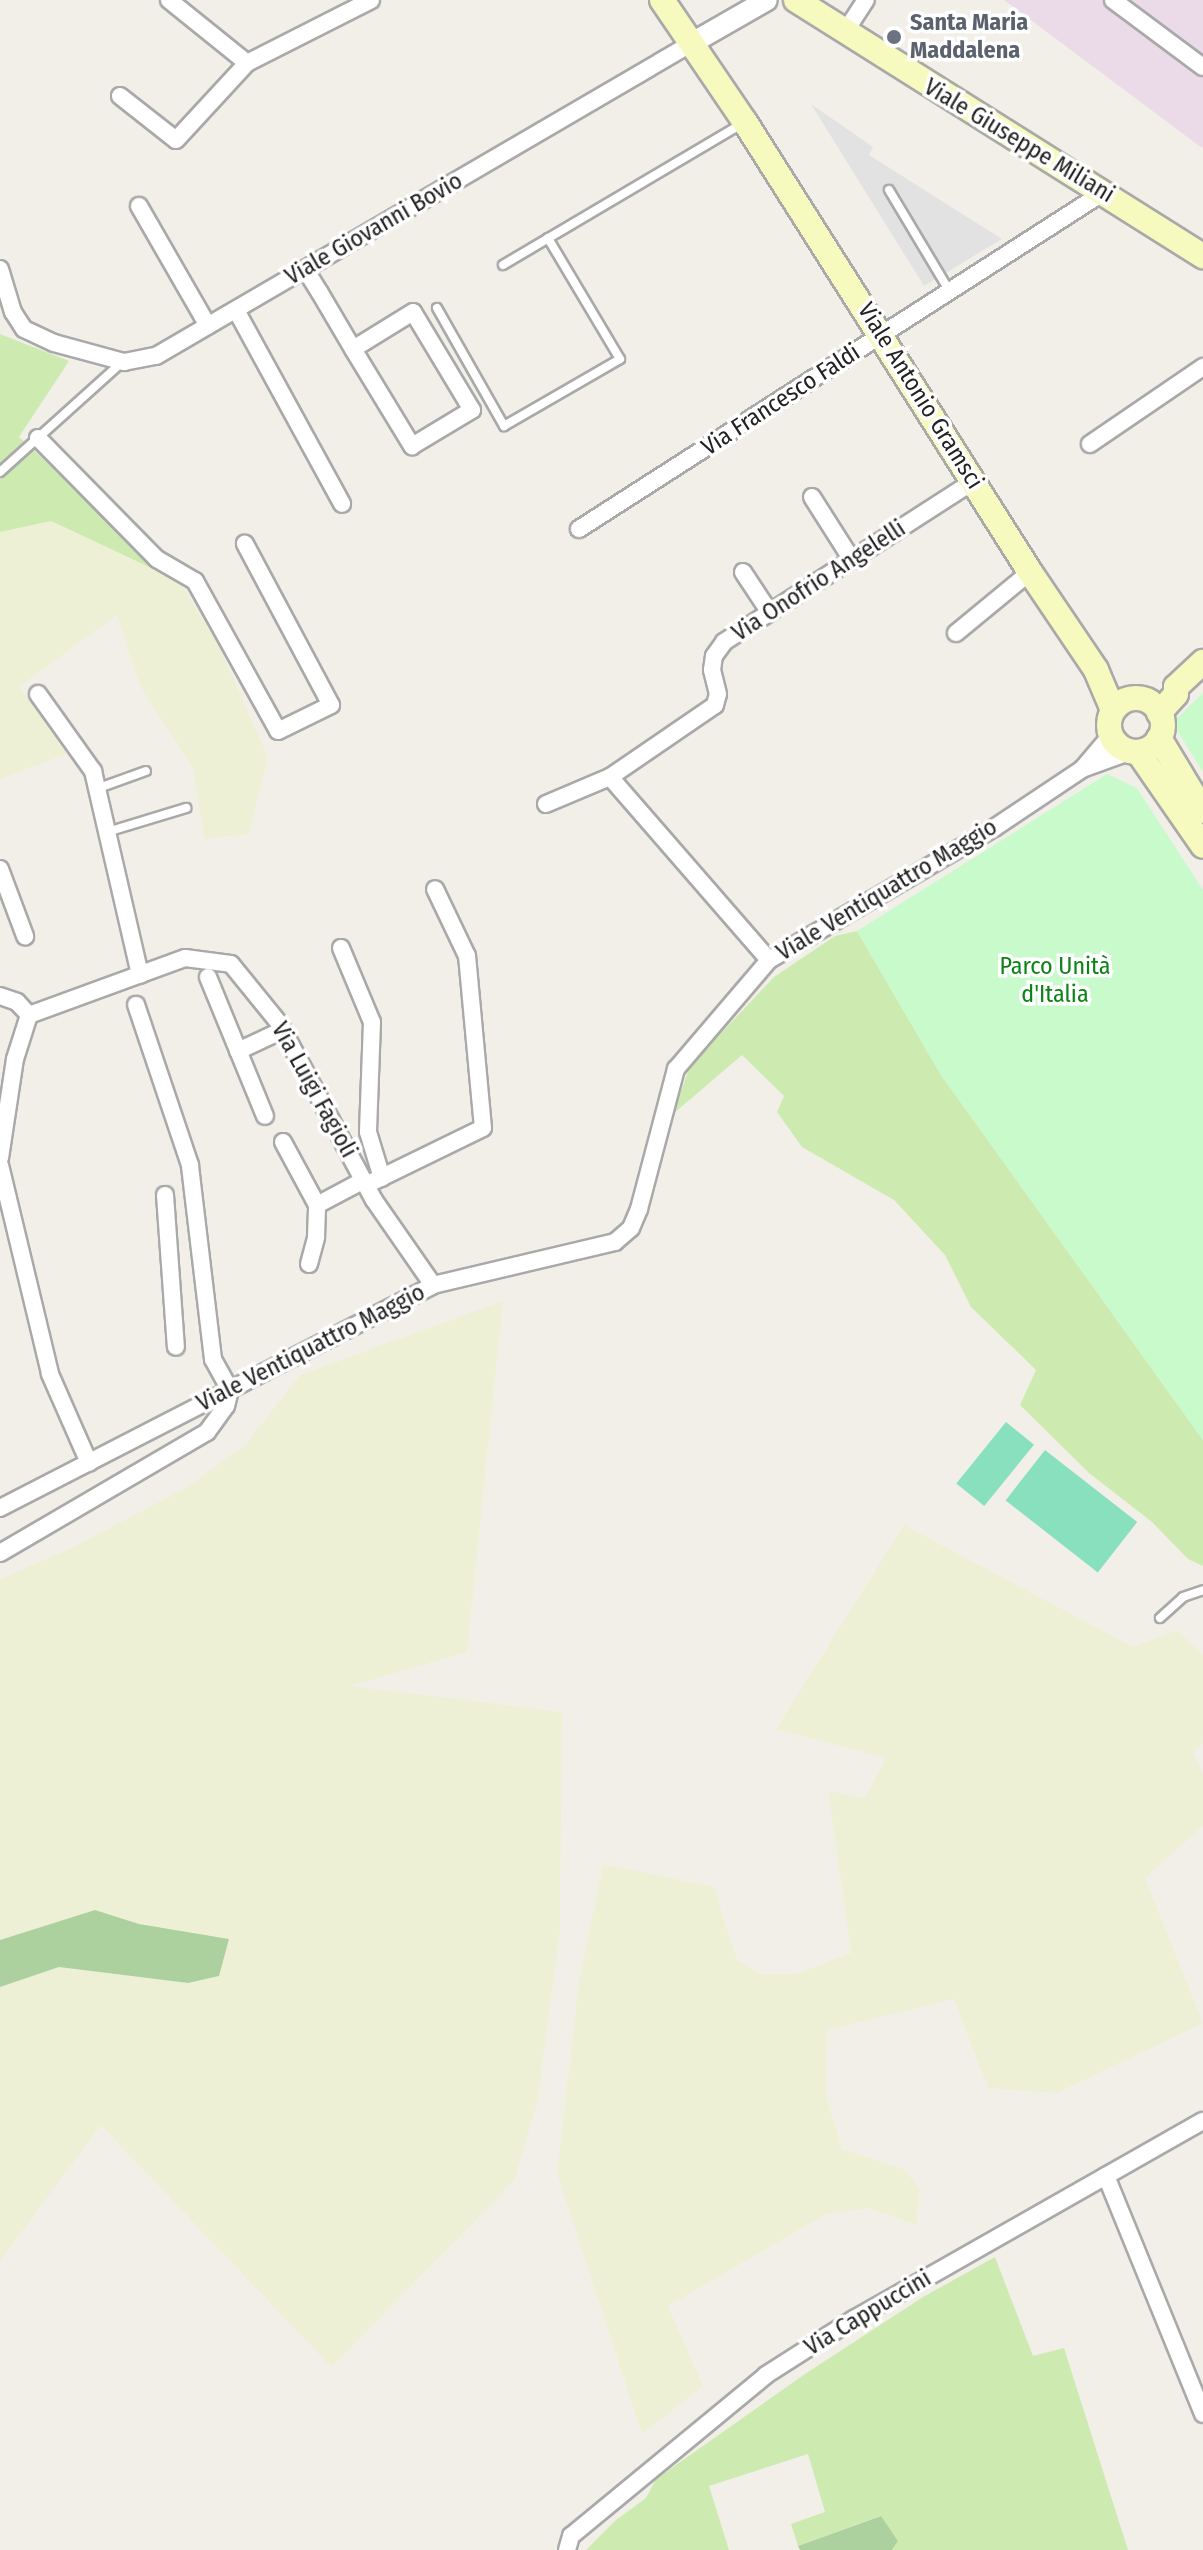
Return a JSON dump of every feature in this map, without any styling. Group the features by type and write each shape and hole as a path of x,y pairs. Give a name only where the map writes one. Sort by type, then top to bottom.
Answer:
{"main road":[{"name":"Viale Antonio Gramsci","path":"662,0 883,335 1030,572 1096,670 1138,706"},
{"name":"Viale Giuseppe Miliani","path":"796,0 1203,256"},
{"path":"1138,706 1162,721 1159,738 1154,745 1134,752 1121,748 1111,735 1110,718 1138,706 1169,687 1176,687 1203,662"},
{"path":"1159,738 1203,811"},
{"path":"1134,752 1203,846"}],"street":[{"path":"169,0 247,63"},
{"name":"Viale Giovanni Bovio","path":"0,320 54,343 124,362 156,356 767,0"},
{"path":"1113,0 1203,67"},
{"path":"120,96 176,140 247,63 360,2"},
{"path":"845,32 859,2"},
{"name":"Via Francesco Faldi","path":"579,529 1104,192"},
{"path":"139,206 208,326"},
{"path":"0,269 13,312 24,329"},
{"path":"305,269 353,349 412,446 472,410 413,312 353,349"},
{"path":"236,310 342,504"},
{"path":"1090,444 1203,367"},
{"path":"38,438 157,559 195,581 278,731 331,705 245,544"},
{"name":"Via Onofrio Angelelli","path":"546,804 610,777 715,705 718,694 712,670 714,656 724,642 974,481"},
{"path":"812,497 852,560"},
{"path":"743,572 770,613"},
{"path":"956,633 1030,572"},
{"path":"38,694 93,771 140,975"},
{"name":"Viale Ventiquattro Maggio","path":"0,1508 433,1285 615,1242 631,1228 676,1069 769,960 994,828 1082,769 1111,735"},
{"name":"Viale Ventiquattro Maggio","path":"1082,769 1134,752"},
{"path":"610,777 769,960"},
{"path":"0,869 25,936"},
{"path":"341,948 372,1022 368,1132 371,1181 483,1128 467,956 435,889"},
{"name":"Via Luigi Fagioli","path":"29,1015 185,958 231,964 283,1030 433,1285"},
{"path":"208,977 265,1116"},
{"path":"0,996 17,1002 29,1015 15,1059 0,1158"},
{"path":"0,1553 207,1432 226,1406 230,1390 213,1359 190,1165 136,1005"},
{"path":"238,1051 283,1030"},
{"path":"283,1142 317,1205 316,1237 309,1264"},
{"path":"0,1165 50,1374 89,1463"},
{"name":"Via Luigi Fagioli","path":"317,1205 371,1181"},
{"path":"165,1195 176,1347"},
{"path":"168,1239 198,1236"},
{"name":"Via Cappuccini","path":"567,2550 571,2536 766,2375 854,2319 1203,2121"},
{"path":"1106,2176 1203,2414"}],"lane":[{"path":"503,265 745,122"},
{"path":"889,190 950,292"},
{"path":"437,308 504,426 620,359 548,238"},
{"path":"0,472 124,362"},
{"path":"96,789 146,771"},
{"path":"107,832 186,808"},
{"path":"1160,1618 1183,1597 1203,1590"}],"shaded area":[{"path":"1004,0 1203,0 1203,148 1198,145"},
{"path":"811,104 873,147 869,155 1002,239 924,286"}],"green space":[{"path":"0,334 69,361 19,437 179,581 51,521 0,532"},
{"path":"50,521 179,581 217,642 268,757 249,834 204,839 193,768 140,686 117,615 19,687 67,754 0,779 0,532"},
{"path":"1203,693 1203,772 1178,732 1175,720"},
{"name":"Parco Unità d'Italia","path":"1107,774 1137,788 1203,890 1203,1440 941,1075 857,931"},
{"path":"857,931 941,1075 1203,1440 1203,1566 1188,1559 1152,1522 1089,1473 1020,1405 1036,1370 971,1307 945,1255 894,1200 802,1147 777,1112 784,1096 742,1055 673,1114 690,1066 774,977 835,936"},
{"path":"503,1301 467,1652 350,1686 562,1712 560,1932 537,2104 514,2181 331,2367 101,2125 0,2261 0,1987 59,1967 188,1983 228,1939 139,1924 95,1910 0,1940 0,1579 72,1548 187,1487 245,1445 300,1375"},
{"path":"1006,1422 1034,1445 984,1506 956,1483"},
{"path":"1045,1450 1137,1522 1098,1572 1006,1500"},
{"path":"904,1525 1133,1647 1177,1630 1203,1655 1203,1743 1193,1752 1203,1774 1203,1826 1145,1878 1203,2023 1057,2093 988,2088 954,1999 827,2030 826,2095 842,2149 905,2170 920,2190 917,2225 869,2208 826,2214 668,2306 703,2386 642,2434 557,2173 579,1981 603,1864 714,1887 737,1960 763,1975 797,1974 851,1953 828,1791 865,1798 886,1758 776,1729"},
{"path":"95,1910 139,1924 229,1939 219,1976 188,1983 59,1967 0,1987 0,1940"},
{"path":"995,2257 1033,2356 1064,2348 1128,2550 892,2550 898,2541 880,2516 798,2546 791,2524 825,2512 808,2454 709,2486 729,2550 586,2550 616,2520 646,2498 656,2479 805,2374 923,2297"},
{"path":"881,2516 898,2541 892,2550 800,2550 798,2546"}],"place":[{"name":"Santa Maria Maddalena","path":"894,37"}]}
